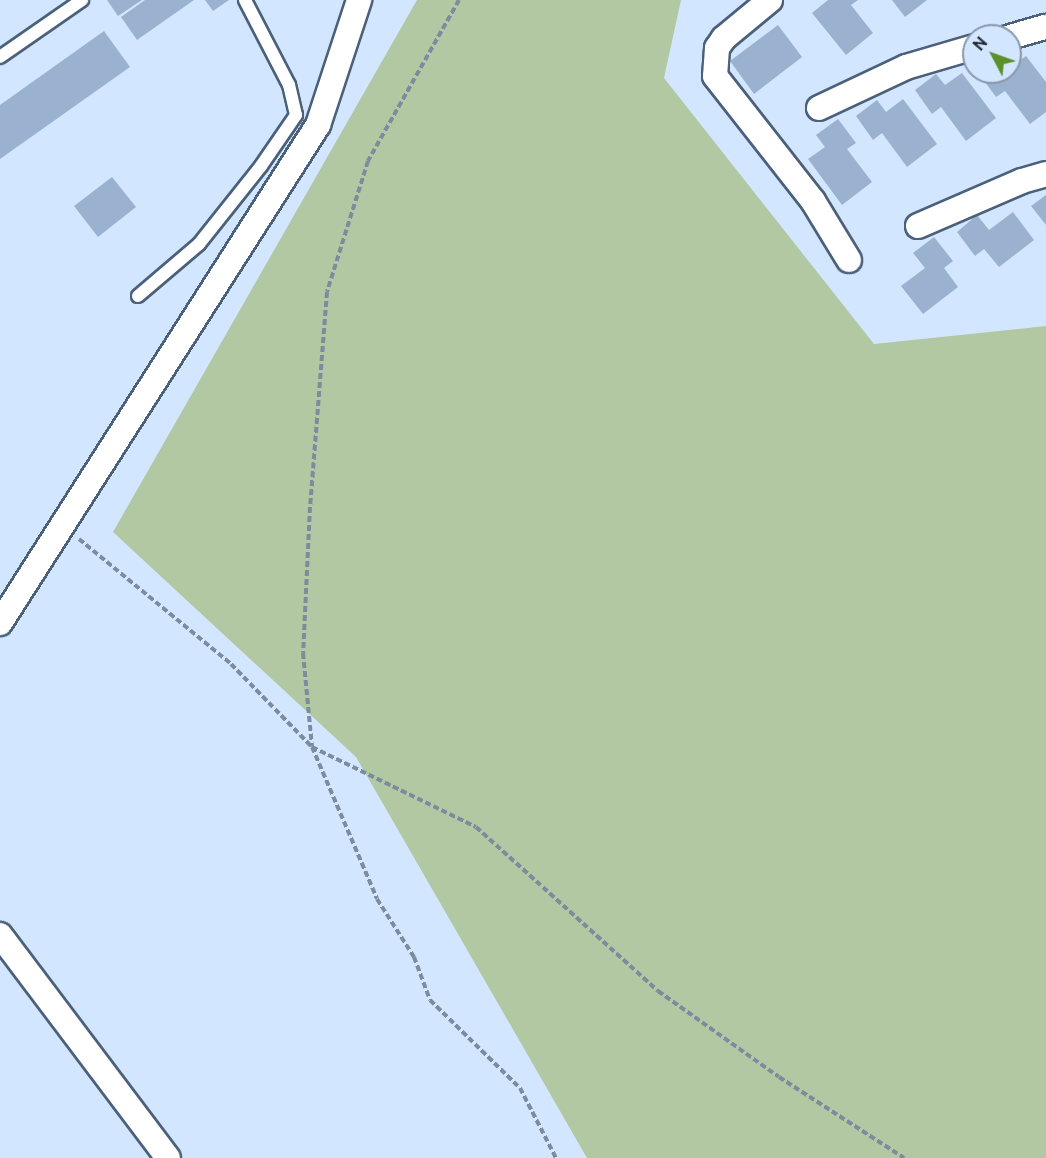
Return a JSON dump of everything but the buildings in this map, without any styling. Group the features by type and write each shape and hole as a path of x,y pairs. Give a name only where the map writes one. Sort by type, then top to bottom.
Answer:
{"street":[{"path":"0,622 318,125 359,0"},
{"path":"770,0 724,38 717,48 716,76 813,201 849,260"},
{"path":"1022,34 1046,27"},
{"path":"819,108 906,67 962,51"},
{"path":"918,226 1022,181 1046,174"},
{"path":"0,935 168,1158"}],"lane":[{"path":"0,57 82,0"},
{"path":"138,296 199,244 261,166 296,115 290,85 245,0"},
{"path":"296,115 318,125"}],"path":[{"path":"459,0 368,162 327,292 310,507 303,653 312,747 377,899 414,957 430,1000 520,1088 556,1158"},
{"path":"63,525 231,664 312,747 476,827 658,991 779,1077 904,1158"}],"green space":[{"path":"417,0 681,0 664,78 874,344 1046,326 1046,1158 587,1158 356,757 113,532"}]}
